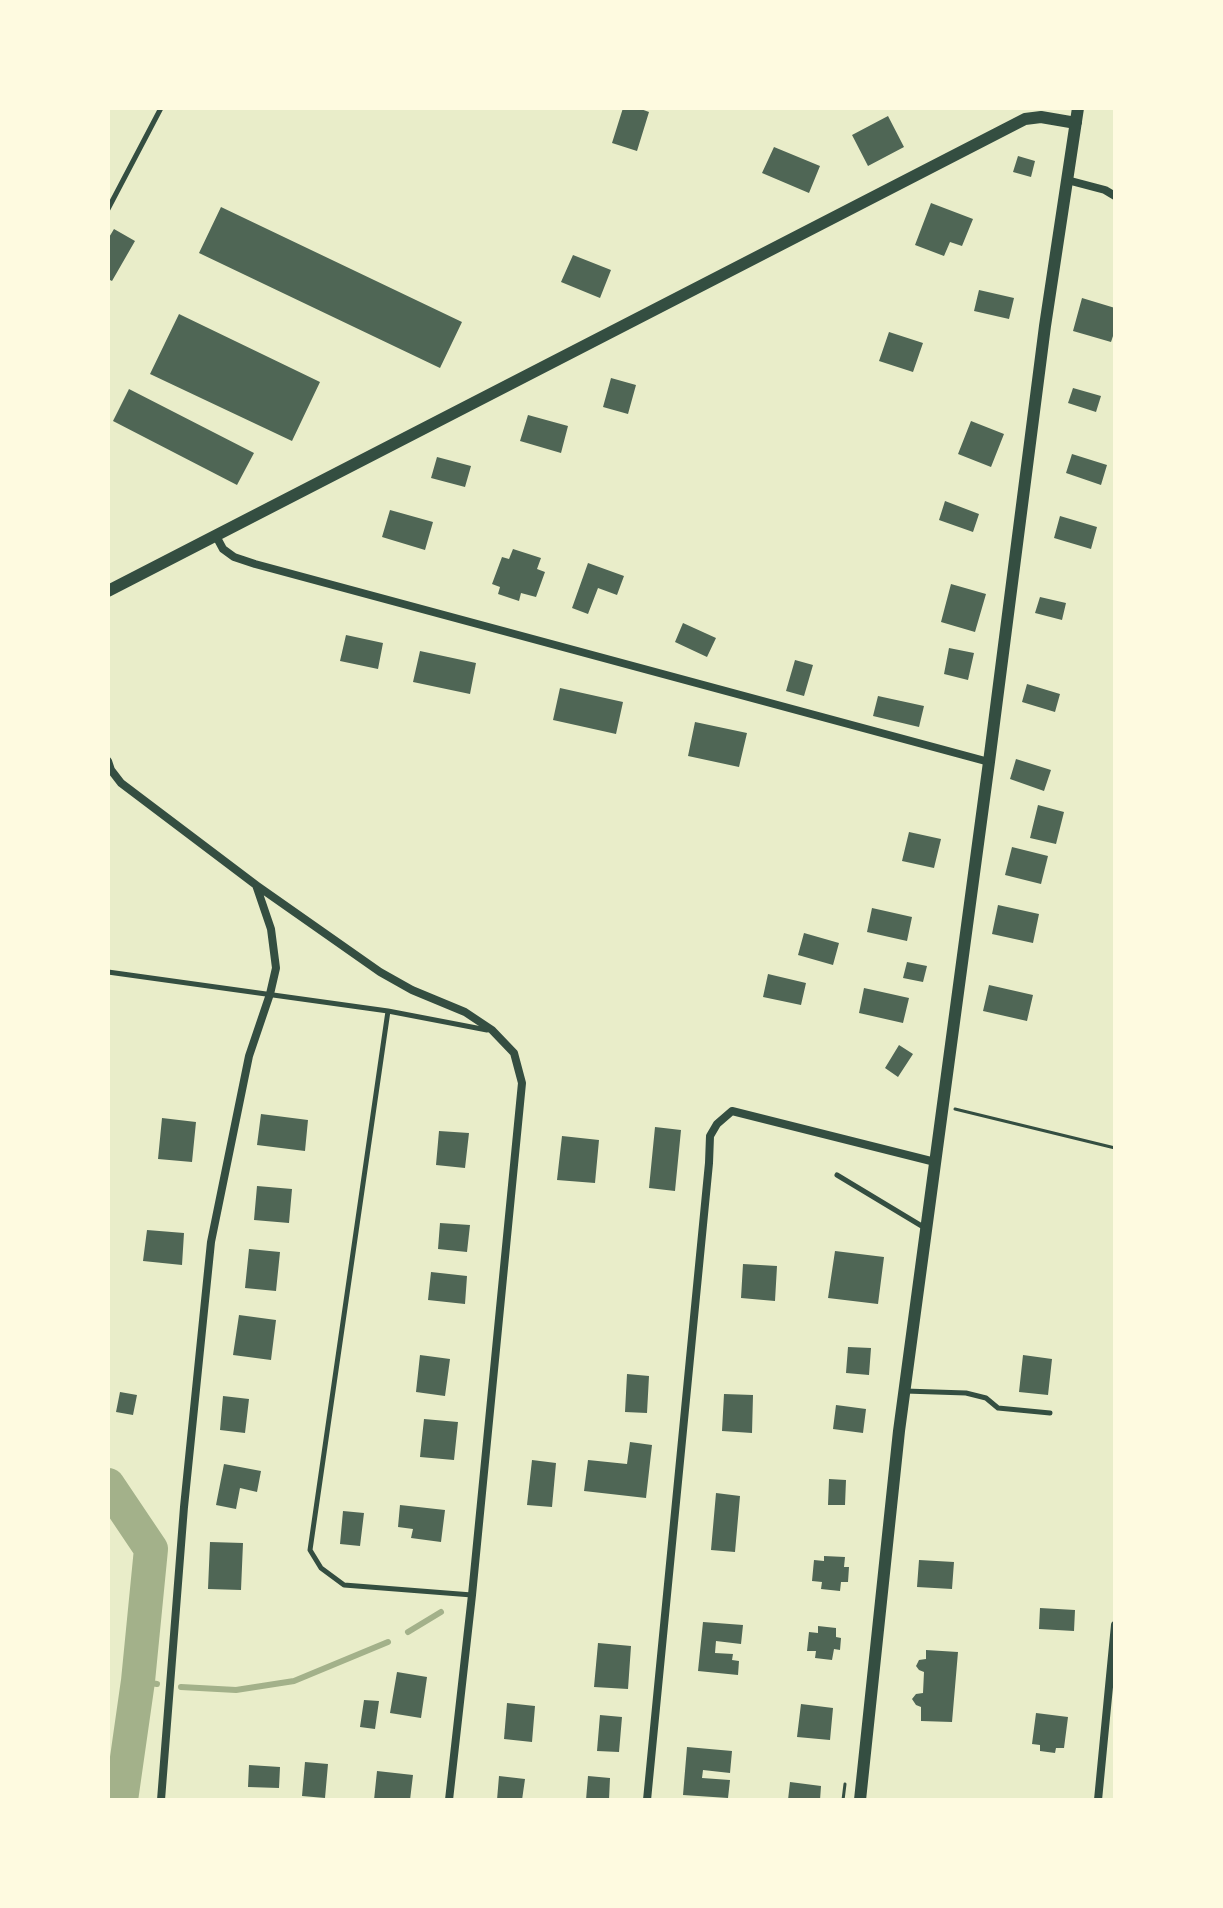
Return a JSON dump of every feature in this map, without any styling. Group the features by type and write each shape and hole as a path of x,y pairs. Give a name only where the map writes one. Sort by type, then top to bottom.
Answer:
{"street":[{"path":"860,1800 904,1391 1045,326 1078,108"},
{"path":"108,591 1025,119 1041,117 1076,123"},
{"path":"1067,180 1105,190 1115,196"},
{"path":"216,536 223,549 234,557 255,564 989,762"},
{"path":"108,761 121,783 256,885 380,972 412,990 465,1012 492,1030 514,1053 522,1083 449,1800"},
{"path":"161,1800 184,1507 211,1242 249,1056 276,968 271,929 256,885"},
{"path":"647,1800 710,1136 717,1124 732,1111 935,1162"},
{"path":"1098,1800 1115,1625"}],"lane":[{"path":"108,209 161,108"},
{"path":"108,972 388,1011 492,1030"},
{"path":"388,1011 310,1550 321,1568 344,1585 472,1595"},
{"path":"837,1175 926,1228"},
{"path":"904,1391 966,1393 986,1398 998,1408 1050,1413"}],"path":[{"path":"943,1106 1115,1148"}],"building":[{"path":"623,108 649,112 637,151 612,143"},
{"path":"888,116 904,147 868,166 852,135"},
{"path":"774,147 820,166 809,193 762,173"},
{"path":"1018,156 1035,161 1031,177 1013,172"},
{"path":"931,203 973,219 962,246 950,242 944,256 915,245"},
{"path":"221,207 462,322 440,368 199,253"},
{"path":"114,229 135,241 112,281 108,279 108,239"},
{"path":"573,255 611,270 600,298 561,282"},
{"path":"979,290 1014,298 1009,319 974,311"},
{"path":"1082,298 1115,308 1115,330 1111,342 1073,331"},
{"path":"179,314 320,382 292,441 150,374"},
{"path":"889,332 923,343 913,372 879,361"},
{"path":"611,378 636,385 628,414 603,407"},
{"path":"1073,388 1101,396 1096,412 1068,403"},
{"path":"129,389 254,453 237,485 113,421"},
{"path":"528,415 568,426 561,453 520,441"},
{"path":"971,421 1004,434 991,467 958,454"},
{"path":"1072,454 1107,465 1101,485 1066,473"},
{"path":"437,457 471,466 465,487 431,478"},
{"path":"945,501 979,514 973,532 939,520"},
{"path":"390,510 433,522 425,550 382,537"},
{"path":"1060,516 1097,527 1091,549 1054,538"},
{"path":"513,549 541,558 537,569 545,572 536,597 521,593 519,601 498,594 500,587 492,584 502,557 509,559"},
{"path":"588,563 624,576 617,595 598,588 588,614 572,608"},
{"path":"951,584 986,594 975,632 941,622"},
{"path":"1040,597 1066,603 1062,620 1035,613"},
{"path":"683,623 716,638 707,657 675,642"},
{"path":"346,635 383,643 378,669 340,661"},
{"path":"949,648 974,653 968,680 944,674"},
{"path":"420,651 476,663 470,694 413,682"},
{"path":"795,660 813,665 804,696 786,691"},
{"path":"1027,684 1060,694 1055,712 1022,702"},
{"path":"560,688 623,702 616,734 553,720"},
{"path":"878,696 924,706 919,727 873,716"},
{"path":"695,722 747,733 739,767 688,756"},
{"path":"1016,759 1051,770 1044,791 1010,779"},
{"path":"1038,805 1064,812 1056,844 1030,838"},
{"path":"909,832 941,839 934,868 902,861"},
{"path":"1012,847 1048,856 1041,884 1005,875"},
{"path":"998,905 1039,914 1033,943 992,934"},
{"path":"872,908 912,917 907,941 867,932"},
{"path":"804,933 839,943 833,965 798,955"},
{"path":"907,962 927,966 923,982 903,978"},
{"path":"768,974 806,983 801,1005 763,997"},
{"path":"989,985 1033,995 1027,1021 983,1011"},
{"path":"864,988 909,998 903,1023 859,1013"},
{"path":"899,1045 913,1054 898,1077 885,1068"},
{"path":"261,1114 308,1120 305,1151 257,1145"},
{"path":"162,1118 196,1122 192,1162 158,1159"},
{"path":"655,1127 681,1130 675,1191 649,1188"},
{"path":"439,1131 469,1133 465,1168 436,1165"},
{"path":"562,1136 599,1140 595,1183 557,1180"},
{"path":"257,1186 292,1189 289,1223 254,1220"},
{"path":"440,1223 470,1225 467,1252 438,1249"},
{"path":"147,1230 184,1233 182,1265 143,1261"},
{"path":"249,1249 280,1252 276,1291 245,1288"},
{"path":"835,1251 884,1257 878,1304 828,1298"},
{"path":"743,1264 777,1266 775,1301 741,1298"},
{"path":"431,1272 467,1276 465,1304 428,1300"},
{"path":"239,1315 276,1320 271,1360 233,1355"},
{"path":"848,1347 871,1348 869,1375 846,1373"},
{"path":"420,1355 450,1359 445,1396 416,1392"},
{"path":"1023,1355 1052,1359 1048,1395 1019,1392"},
{"path":"627,1374 649,1376 647,1413 625,1412"},
{"path":"120,1392 137,1395 133,1415 116,1412"},
{"path":"724,1394 753,1395 752,1433 722,1431"},
{"path":"223,1396 249,1399 245,1433 220,1430"},
{"path":"836,1405 866,1409 863,1433 833,1429"},
{"path":"424,1419 458,1422 454,1460 420,1457"},
{"path":"630,1442 652,1445 646,1498 584,1491 588,1460 627,1464"},
{"path":"532,1460 556,1463 552,1507 527,1505"},
{"path":"224,1464 261,1471 257,1492 240,1488 236,1509 216,1505"},
{"path":"829,1479 846,1480 845,1505 828,1505"},
{"path":"716,1493 740,1496 735,1552 711,1550"},
{"path":"400,1505 445,1510 441,1542 411,1538 413,1529 398,1527"},
{"path":"343,1511 364,1513 360,1546 340,1544"},
{"path":"210,1542 243,1543 241,1590 208,1589"},
{"path":"824,1556 845,1557 844,1567 849,1567 848,1582 841,1582 840,1591 821,1589 822,1582 812,1581 814,1560 824,1561"},
{"path":"919,1560 954,1562 952,1589 917,1587"},
{"path":"1040,1608 1075,1610 1074,1631 1039,1629"},
{"path":"703,1622 743,1625 741,1644 716,1641 715,1653 733,1654 732,1660 739,1661 738,1675 698,1671"},
{"path":"818,1626 836,1628 836,1637 841,1638 840,1650 834,1649 832,1660 815,1658 816,1651 807,1651 809,1632 818,1633"},
{"path":"598,1643 631,1646 628,1689 594,1687"},
{"path":"926,1650 958,1652 952,1722 921,1721 921,1707 912,1699 916,1694 923,1693 924,1672 916,1666 919,1660 926,1659"},
{"path":"397,1672 427,1677 421,1718 390,1713"},
{"path":"364,1700 379,1701 375,1729 360,1727"},
{"path":"507,1703 535,1706 532,1742 504,1739"},
{"path":"801,1704 833,1708 830,1740 797,1737"},
{"path":"1036,1713 1068,1717 1064,1748 1056,1748 1055,1753 1040,1751 1040,1745 1032,1744"},
{"path":"600,1715 622,1717 619,1752 597,1751"},
{"path":"687,1747 732,1751 730,1773 703,1770 702,1778 730,1780 728,1798 683,1795"},
{"path":"305,1762 328,1764 325,1798 302,1796"},
{"path":"249,1765 280,1767 279,1788 248,1787"},
{"path":"377,1771 413,1775 410,1800 374,1800"},
{"path":"499,1776 525,1779 522,1800 497,1800"},
{"path":"588,1776 610,1778 609,1800 586,1800"},
{"path":"790,1782 821,1786 820,1800 788,1800"}],"waterway":[{"path":"108,1485 151,1549 138,1681 121,1800"},
{"path":"408,1632 441,1612"},
{"path":"181,1687 236,1690 294,1681 388,1642"},
{"path":"138,1681 157,1684"}]}
